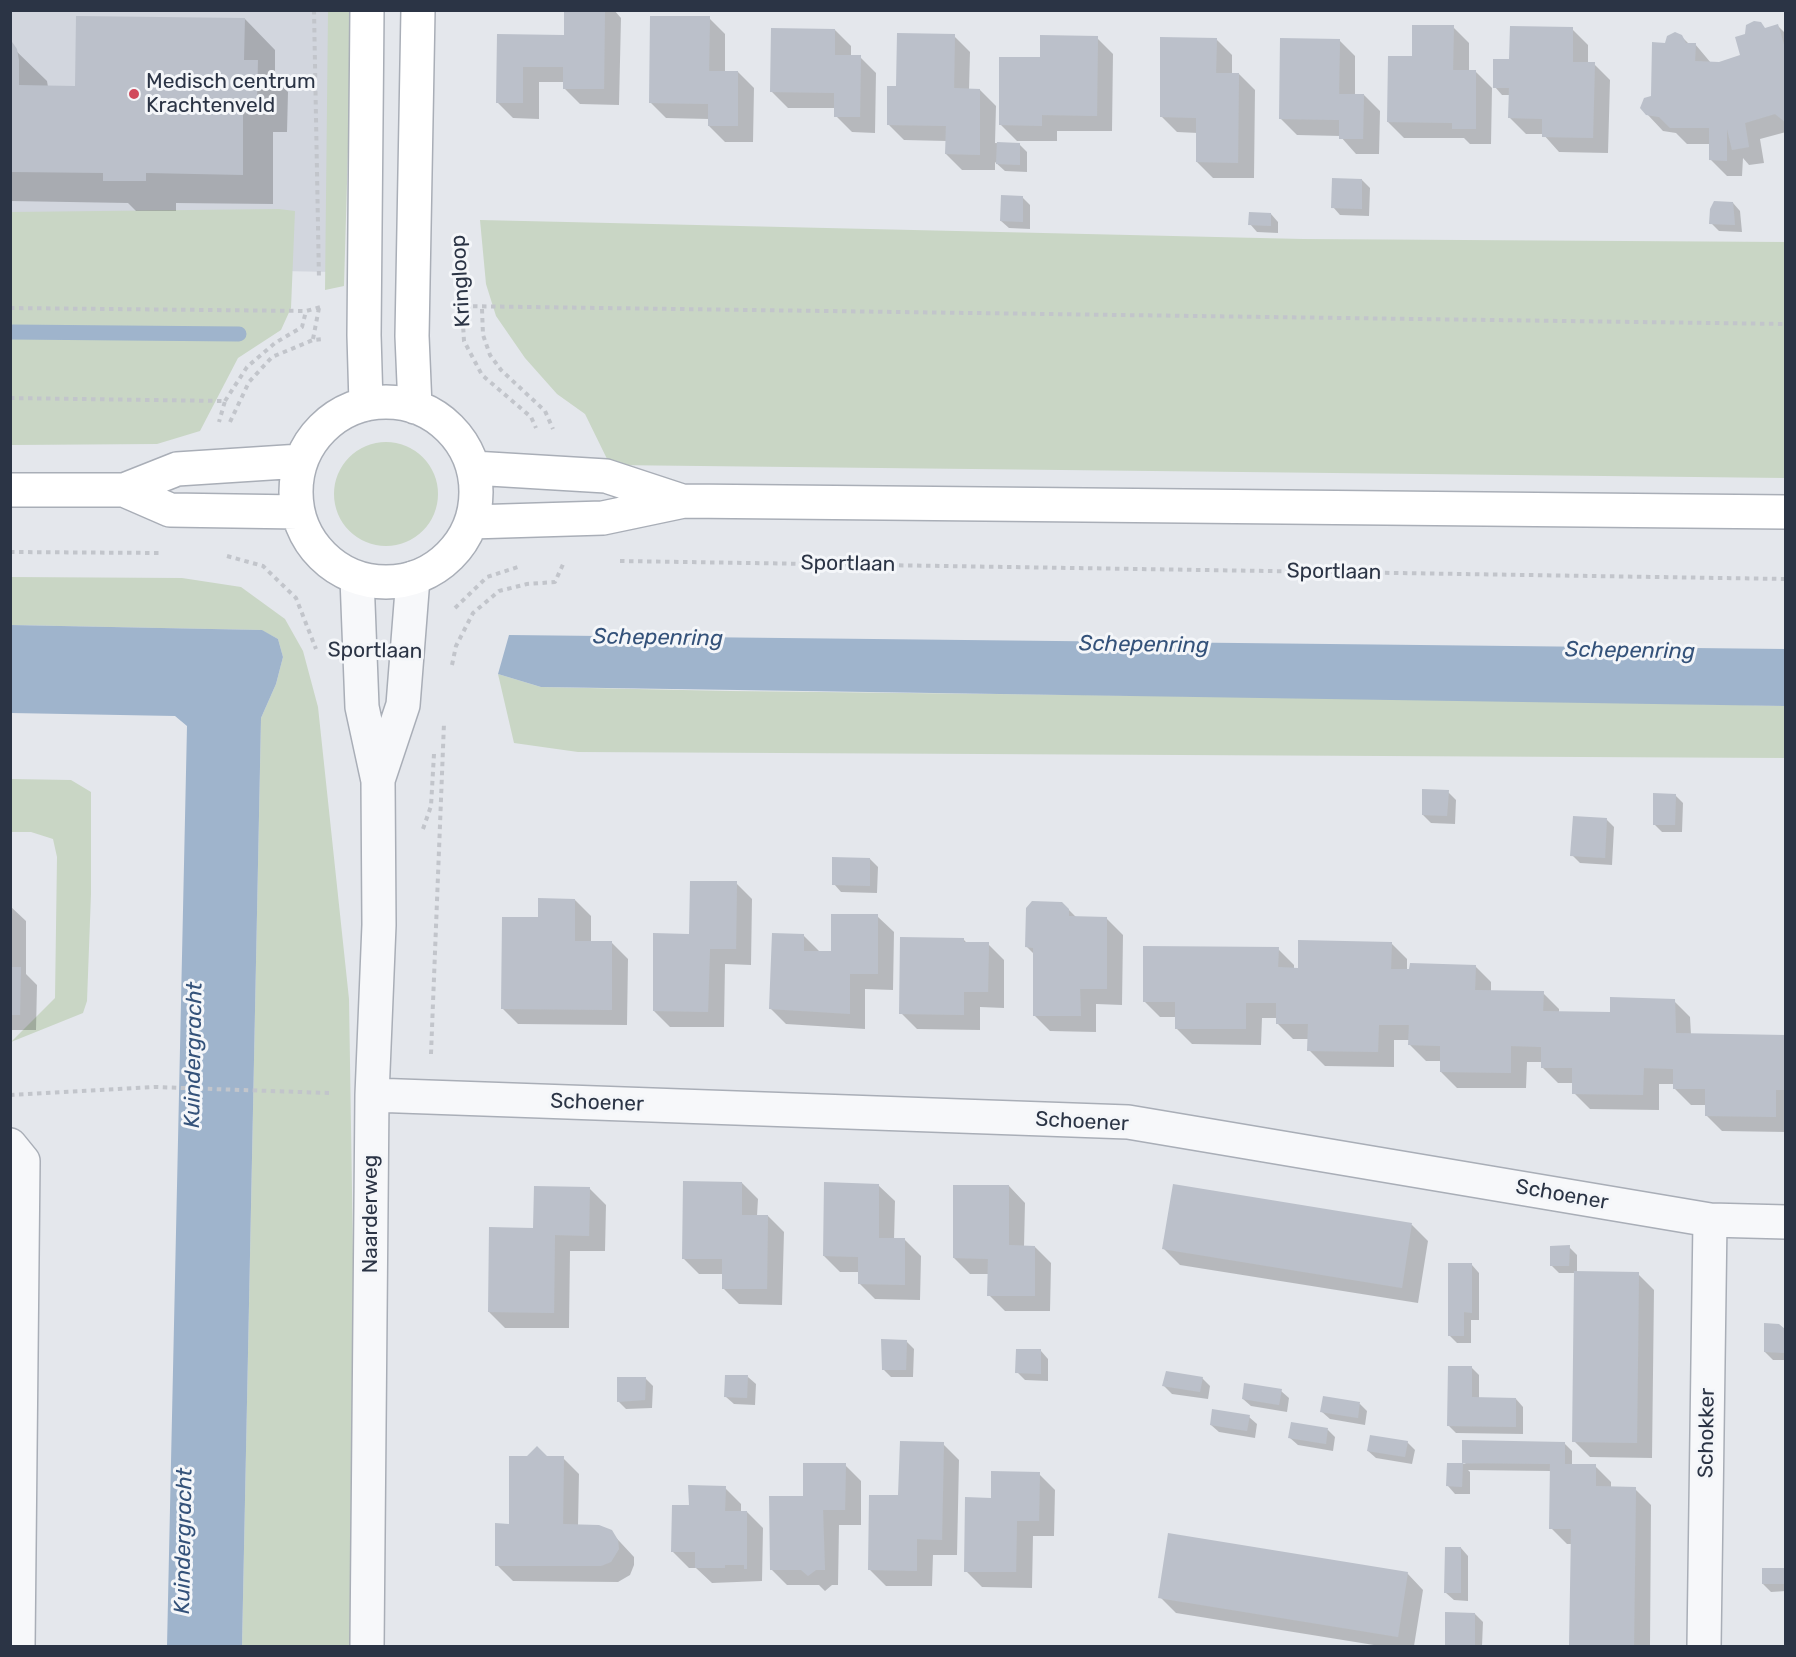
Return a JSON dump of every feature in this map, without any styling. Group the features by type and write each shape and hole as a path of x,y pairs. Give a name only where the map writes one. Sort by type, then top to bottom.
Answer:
{"street":[{"path":"366,404 364,322 367,10"},
{"path":"415,407 412,322 418,10"},
{"path":"390,402 415,407 440,420 461,442 473,468 476,495 471,522 458,547 438,566 413,578 385,583 357,578 330,563 310,540 298,512 296,486 301,461 316,435 338,416 366,404 390,402"},
{"path":"10,490 124,490 177,469 301,461"},
{"path":"473,468 606,477 684,501"},
{"path":"124,490 170,510 298,512"},
{"path":"471,522 603,518 684,501 1785,512"},
{"name":"Naarderweg","path":"357,578 358,651 362,707 378,781 379,926 372,1095 367,1647"},
{"name":"Naarderweg","path":"378,781 403,705 413,578"},
{"name":"Schoener","path":"372,1095 1128,1122 1710,1220 1785,1222"},
{"path":"10,1145 23,1161 18,1647"},
{"name":"Schokker","path":"1704,1647 1710,1220"}],"path":[{"path":"314,10 319,284"},
{"name":"Kringloop","path":"459,247 464,341 482,375 531,417 556,475"},
{"path":"313,340 319,295"},
{"path":"412,322 461,306 482,309 1785,324"},
{"path":"10,308 306,311 319,307 364,322"},
{"path":"482,309 483,335 490,355 501,370 545,411 558,441 573,451 556,475"},
{"path":"225,401 247,368 275,343 302,327 306,311"},
{"path":"223,467 223,438 249,382 272,357 364,322"},
{"path":"412,322 464,341"},
{"name":"Sportlaan","path":"221,512 220,554 263,566 296,598 314,649 358,651"},
{"path":"537,560 539,520"},
{"path":"10,552 166,553"},
{"path":"451,668 456,646 473,613 500,591 527,584 555,582 565,560 537,560 487,577 455,608 452,619"},
{"name":"Sportlaan","path":"613,561 1785,579"},
{"path":"429,1097 445,715"},
{"path":"10,1095 155,1087 372,1095"}],"shaded area":[{"path":"11,11 341,11 334,272 11,266"}],"green space":[{"path":"328,11 352,11 344,286 325,290"},
{"path":"279,209 295,211 291,308 281,330 238,358 200,431 157,444 11,445 11,212"},
{"path":"480,220 1303,239 1785,242 1785,478 610,465 585,414 557,394 525,358 496,316 486,284"},
{"path":"386,442 406,446 423,457 434,474 438,494 434,514 423,531 406,542 386,546 366,542 349,531 338,514 334,494 338,474 349,457 366,446"},
{"path":"11,577 182,578 241,587 285,619 303,651 318,707 349,999 355,1382 350,1646 242,1646 261,718 276,684 283,657 278,639 261,630 11,625"},
{"path":"498,674 541,687 1526,700 1785,706 1785,758 578,752 514,743"},
{"path":"11,779 71,780 91,792 91,894 87,1001 83,1013 11,1042 55,998 57,857 53,839 31,832 11,832"}],"water":[{"name":"Kuindergracht","path":"11,625 262,630 278,639 283,657 276,684 261,718 242,1646 167,1646 187,726 175,716 11,713"},
{"name":"Schepenring","path":"509,635 1785,649 1785,706 541,687 498,674"}],"building":[{"path":"564,10 605,10 604,89 563,89 563,67 523,67 523,103 496,103 497,34 564,35"},
{"name":"Medisch centrum Krachtenveld","path":"76,16 245,18 244,60 258,60 257,102 243,102 243,175 146,173 146,181 103,181 103,173 10,172 10,39 17,49 19,85 75,86"},
{"path":"650,16 710,16 709,71 738,71 738,126 708,126 708,104 649,103"},
{"path":"1754,21 1761,22 1765,28 1778,24 1785,48 1785,122 1775,114 1745,123 1749,147 1732,150 1727,129 1727,161 1709,160 1709,128 1670,128 1659,117 1646,115 1640,108 1644,98 1651,96 1652,42 1665,43 1667,36 1675,32 1682,35 1686,43 1696,43 1695,61 1719,62 1740,55 1735,37 1745,34 1746,25"},
{"path":"1412,25 1454,25 1453,70 1476,70 1476,129 1452,129 1452,123 1387,122 1388,56 1412,56"},
{"path":"1510,26 1573,27 1573,62 1595,62 1593,138 1542,137 1542,119 1508,118 1509,88 1493,88 1493,59 1509,59"},
{"path":"771,28 835,29 835,55 861,55 860,117 834,117 834,93 770,92"},
{"path":"897,33 955,34 954,88 980,89 980,155 945,154 946,126 887,125 887,86 896,86"},
{"path":"1040,35 1098,36 1097,116 1042,115 1042,126 999,125 999,57 1040,57"},
{"path":"1160,37 1217,38 1216,73 1239,73 1238,163 1196,162 1196,118 1160,117"},
{"path":"1280,38 1340,39 1339,94 1364,94 1363,139 1339,139 1339,120 1279,119"},
{"path":"997,142 1020,143 1020,165 996,164"},
{"path":"1332,178 1362,179 1362,209 1331,208"},
{"path":"1001,195 1023,196 1023,222 1000,221"},
{"path":"1714,201 1733,202 1735,225 1709,224 1710,209"},
{"path":"1249,212 1271,213 1271,226 1248,225"},
{"path":"1422,789 1449,790 1447,816 1422,815"},
{"path":"1653,793 1676,794 1675,825 1653,825"},
{"path":"1573,816 1607,818 1605,858 1570,856"},
{"path":"832,857 870,858 870,886 832,885"},
{"path":"690,881 737,881 736,949 710,949 708,1012 653,1011 653,933 689,934"},
{"path":"538,898 575,899 575,941 612,941 612,1010 501,1009 502,917 538,917"},
{"path":"1032,901 1062,902 1069,909 1069,916 1107,917 1107,989 1080,989 1081,1016 1033,1016 1033,948 1025,947 1026,908"},
{"path":"831,914 878,914 878,974 850,974 850,1014 769,1009 772,933 804,934 804,951 831,951"},
{"path":"900,937 964,938 964,942 989,942 988,992 964,992 964,1015 899,1014"},
{"path":"1298,940 1392,942 1391,969 1409,969 1410,963 1476,965 1475,990 1544,991 1543,1011 1610,1012 1610,997 1675,999 1676,1033 1785,1035 1785,1090 1776,1090 1776,1117 1705,1116 1705,1089 1673,1089 1673,1069 1644,1068 1643,1095 1572,1094 1572,1068 1541,1068 1541,1047 1511,1046 1511,1073 1440,1072 1440,1046 1408,1045 1409,1025 1379,1025 1378,1052 1307,1051 1308,1024 1276,1024 1276,1003 1246,1003 1246,1029 1175,1029 1175,1002 1143,1002 1143,946 1279,947 1278,967 1298,968"},
{"path":"10,967 21,967 20,1015 10,1015"},
{"path":"683,1181 742,1182 742,1215 768,1215 767,1289 722,1289 722,1259 682,1259"},
{"path":"824,1182 879,1184 879,1238 905,1238 905,1285 858,1284 858,1257 823,1256"},
{"path":"1173,1184 1412,1223 1402,1288 1162,1249"},
{"path":"953,1185 1009,1185 1009,1245 1035,1246 1035,1296 987,1296 988,1259 953,1258"},
{"path":"534,1186 590,1187 589,1236 555,1235 554,1313 488,1312 489,1227 533,1228"},
{"path":"1570,1245 1569,1266 1550,1266 1550,1246"},
{"path":"1448,1263 1472,1263 1472,1313 1464,1312 1464,1336 1448,1336"},
{"path":"1574,1271 1639,1272 1637,1443 1572,1442"},
{"path":"1764,1323 1779,1324 1785,1329 1785,1353 1764,1352"},
{"path":"881,1339 907,1340 906,1370 882,1370"},
{"path":"1016,1349 1041,1349 1041,1374 1015,1373"},
{"path":"1448,1366 1472,1366 1472,1397 1516,1398 1516,1427 1447,1426"},
{"path":"1166,1371 1203,1377 1200,1392 1162,1386"},
{"path":"725,1375 748,1375 747,1398 724,1397"},
{"path":"617,1377 646,1377 645,1400 617,1402"},
{"path":"1244,1383 1282,1389 1279,1405 1242,1399"},
{"path":"1323,1396 1360,1402 1358,1418 1320,1412"},
{"path":"1212,1409 1250,1415 1247,1431 1210,1425"},
{"path":"1291,1422 1328,1428 1326,1444 1288,1438"},
{"path":"1370,1435 1408,1441 1405,1457 1367,1451"},
{"path":"1462,1440 1565,1442 1565,1464 1596,1464 1596,1486 1636,1487 1634,1646 1569,1646 1571,1529 1549,1529 1550,1464 1462,1463"},
{"path":"900,1441 944,1442 942,1540 917,1539 917,1571 868,1570 869,1495 898,1495"},
{"path":"537,1446 547,1456 564,1456 563,1524 599,1525 612,1530 618,1540 619,1549 611,1562 601,1566 495,1566 495,1523 509,1524 509,1456 527,1456"},
{"path":"803,1463 846,1463 845,1510 823,1510 825,1570 816,1570 808,1576 801,1570 770,1570 769,1496 803,1496"},
{"path":"1447,1463 1463,1463 1462,1487 1446,1486"},
{"path":"991,1471 1040,1472 1039,1521 1017,1521 1016,1572 964,1572 965,1497 991,1498"},
{"path":"688,1485 726,1486 725,1511 747,1511 747,1569 744,1569 744,1565 725,1565 725,1568 695,1568 695,1552 671,1552 672,1505 689,1505"},
{"path":"1168,1533 1408,1572 1398,1637 1158,1598"},
{"path":"1445,1547 1461,1547 1461,1593 1444,1593"},
{"path":"1762,1568 1785,1568 1785,1584 1762,1584"},
{"path":"1445,1612 1475,1613 1475,1646 1445,1646"}],"waterway":[{"path":"10,332 239,334"}],"place":[{"name":"Medisch centrum Krachtenveld","path":"134,94"}]}
